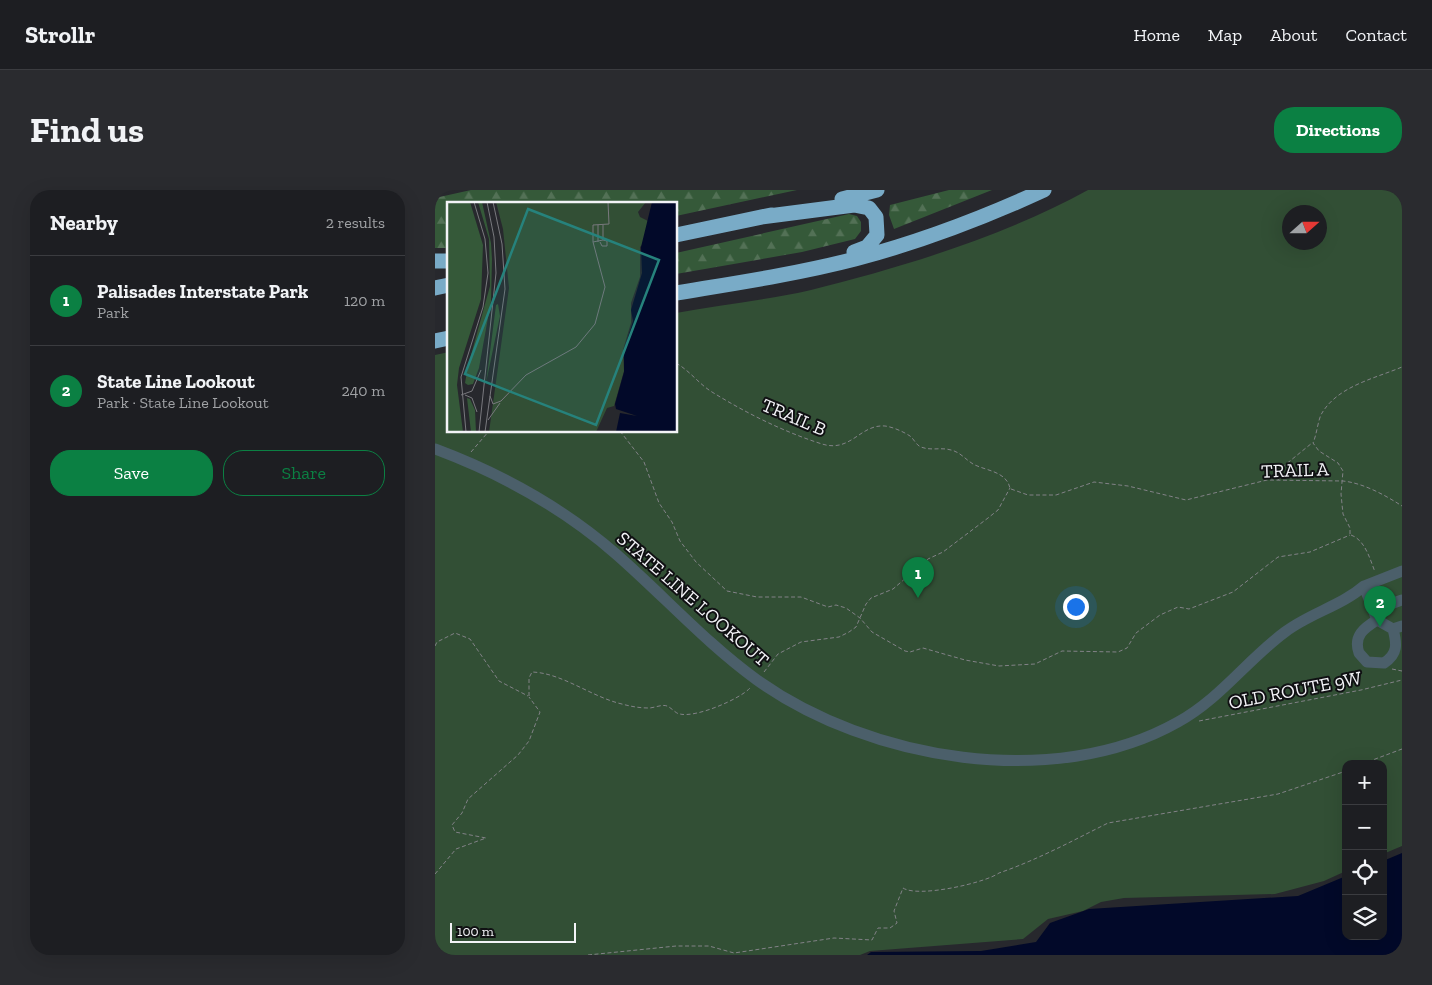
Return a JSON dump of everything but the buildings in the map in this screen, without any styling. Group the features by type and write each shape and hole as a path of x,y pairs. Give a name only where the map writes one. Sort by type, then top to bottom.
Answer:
{"highway":[{"path":"677,235 877,190"},
{"path":"677,293 847,261 902,245 979,218 1044,190"},
{"path":"761,217 857,205 869,208 876,217 877,235 867,247 791,273"}],"street":[{"name":"STATE LINE LOOKOUT","path":"435,449 463,459 531,492 584,528 723,652 758,680 795,704 835,723 914,750 990,760 1065,757 1130,742 1157,733 1179,722 1223,690 1268,645 1288,629 1309,616 1351,596 1364,586 1402,571"},
{"path":"1364,586 1376,615 1398,628 1397,643 1393,655 1384,663 1367,662 1359,653 1358,637 1376,615 1402,600"}],"path":[{"name":"TRAIL B","path":"677,364 710,392 782,429 803,437 831,447 841,446 863,432 886,426 911,437 918,446 931,450 951,450 962,455 973,464 999,474 1008,482 1010,488"},
{"path":"1278,480 1285,465 1313,442 1318,430 1321,413 1335,400 1351,387 1402,367"},
{"path":"463,459 488,432"},
{"path":"622,432 644,462 659,503 672,522 680,541 695,562 727,591 757,597 801,597 828,607 836,605 846,608 872,632 910,652 923,648 956,658 999,666 1035,664 1062,651 1118,652 1127,648 1136,633 1160,615 1178,607 1189,609 1233,592 1278,557 1309,552 1350,535 1358,538 1362,543 1378,580"},
{"path":"1313,442 1319,450 1338,462 1343,471 1343,481 1353,482 1389,497 1402,506"},
{"name":"TRAIL A","path":"1010,488 1028,495 1056,495 1094,482 1128,486 1186,500 1267,480 1343,481 1341,494 1343,514 1350,528 1350,535"},
{"path":"529,696 529,678 532,672 538,672 563,680 581,690 618,703 637,707 666,705 681,714 706,712 743,696 778,654 801,642 839,637 856,627 871,598 893,589 927,559 943,552 998,510 1010,488"},
{"path":"435,646 437,642 455,633 471,639 499,680 529,696 540,712 529,741 518,755 468,799 462,813 452,825 455,832 486,838 456,849 435,874"},
{"name":"OLD ROUTE 9W","path":"1192,722 1402,680"},
{"path":"1373,760 1402,750"},
{"path":"588,955 676,946 709,946 734,953 834,938 872,940 878,928 890,928 897,923 894,911 903,888 911,891 937,890 990,880 999,873 1061,848 1091,829 1108,823 1277,794 1342,772"}],"green space":[{"path":"471,190 797,190 677,216 677,202 447,202 447,248 435,248 435,198"},
{"path":"949,190 992,190 894,229 889,215 890,205"},
{"path":"1088,190 1402,190 1402,846 1387,852 1387,760 1342,760 1342,873 1324,881 1275,894 1124,898 1101,902 1083,911 1048,919 1023,939 870,951 860,955 435,955 435,355 447,352 447,432 677,432 677,313 811,290 881,271 988,236 1056,207"},
{"path":"849,214 857,216 861,222 861,231 855,239 802,252 677,274 677,253"}],"water":[{"path":"1402,853 1402,955 867,955 871,952 981,951 1036,942 1050,923 1089,909 1298,896 1342,878 1342,940 1387,940 1387,859"}],"place":[{"name":"Palisades Interstate Park","path":"918,598"},
{"name":"State Line Lookout","path":"1380,627"}]}
